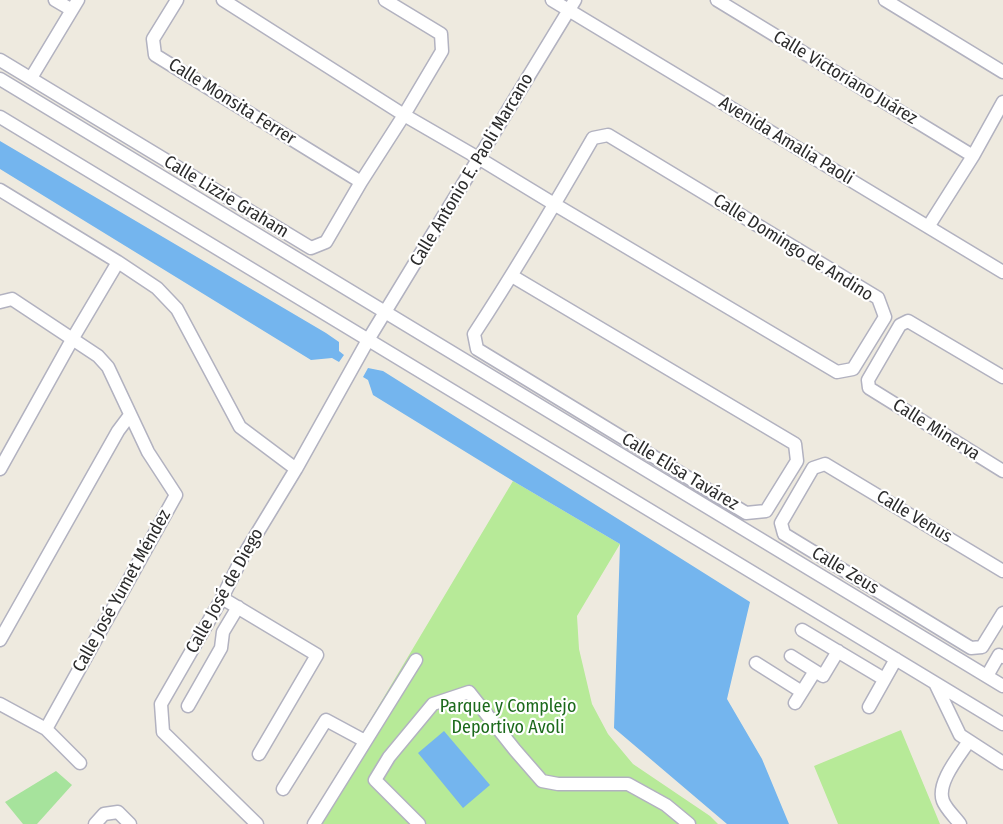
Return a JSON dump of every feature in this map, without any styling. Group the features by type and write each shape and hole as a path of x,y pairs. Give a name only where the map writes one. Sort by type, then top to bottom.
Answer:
{"street":[{"path":"31,78 75,5 55,0"},
{"name":"Calle Monsita Ferrer","path":"177,0 153,39 155,55 361,182"},
{"name":"Calle Domingo de Andino","path":"223,0 404,115 837,372 853,369 885,317 878,298 608,135 593,138 554,204"},
{"path":"385,0 441,34 442,51 404,115"},
{"name":"Avenida Amalia Paoli","path":"552,0 572,5 1003,272"},
{"name":"Calle Victoriano Juárez","path":"717,0 973,156"},
{"path":"885,0 1003,72"},
{"name":"Calle Antonio E. Paoli Marcano","path":"368,340 572,5"},
{"name":"Calle Lizzie Graham","path":"0,60 310,248 326,242 404,115"},
{"path":"0,79 1003,686"},
{"path":"928,227 973,156 1003,102"},
{"path":"0,117 1003,724"},
{"path":"0,190 157,288 177,309 240,428 296,469"},
{"name":"Calle Elisa Tavárez","path":"512,276 795,444 797,461 766,511 746,513 477,349 474,334 512,276 554,204"},
{"path":"0,469 118,262"},
{"name":"Calle José Yumet Méndez","path":"0,302 12,299 98,356 108,367 148,452 176,495 46,729"},
{"name":"Calle Minerva","path":"1003,376 908,321 900,325 868,380 869,388 1003,471"},
{"name":"Calle José de Diego","path":"257,824 163,732 161,704 368,340"},
{"path":"0,640 118,431 130,415"},
{"name":"Calle Venus","path":"825,464 1003,571"},
{"name":"Calle Zeus","path":"825,464 813,468 794,498 781,523 784,534 971,648 982,647 1003,613"},
{"path":"222,598 317,655 259,754"},
{"path":"188,706 221,648 223,632 238,607"},
{"path":"802,630 884,679"},
{"path":"791,656 824,676 838,651"},
{"path":"987,676 999,655 1003,657"},
{"path":"869,707 896,659"},
{"path":"314,824 416,660"},
{"path":"756,663 802,692"},
{"path":"795,703 815,671"},
{"path":"934,682 957,732 1003,763"},
{"path":"419,824 375,780 389,758 433,704 469,692 542,782 628,784 666,805 689,824"},
{"path":"0,704 46,729 80,763"},
{"path":"283,789 326,720 365,741"},
{"path":"960,824 941,798 945,776 969,741"},
{"path":"95,824 104,814 118,812 130,824"}],"green space":[{"name":"Parque y Complejo Deportivo Avoli","path":"513,481 620,544 577,616 579,649 592,704 608,734 633,764 710,816 718,824 308,824"},
{"path":"901,730 940,824 838,824 814,766"},
{"path":"56,771 72,785 37,824 23,824 5,802"}],"water":[{"path":"0,141 326,333 339,342 339,351 344,355 339,362 332,358 311,360 0,169"},
{"path":"368,368 383,371 750,602 727,699 762,759 789,824 727,824 614,728 620,544 373,395 368,380 363,377"},
{"path":"444,731 490,785 463,808 418,753"}]}
